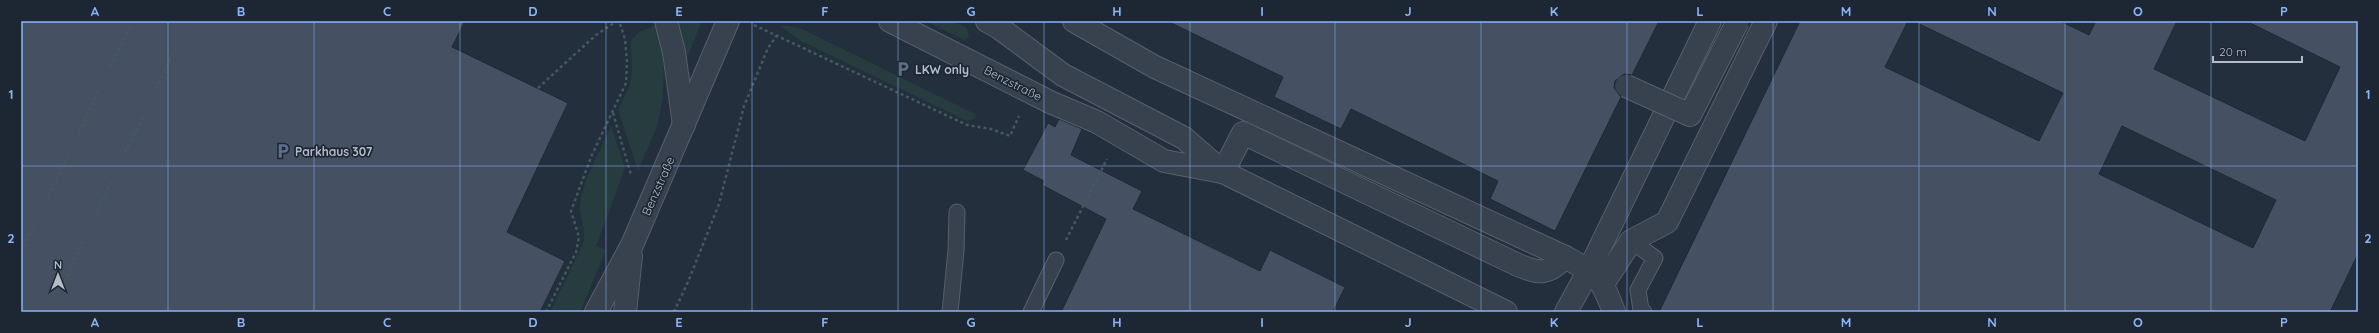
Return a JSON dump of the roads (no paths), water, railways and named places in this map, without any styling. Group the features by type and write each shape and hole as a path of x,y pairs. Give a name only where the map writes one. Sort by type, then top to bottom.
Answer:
{"street":[{"path":"666,21 674,52 684,127"},
{"name":"Benzstraße","path":"596,312 632,245 684,127 728,21"},
{"name":"Benzstraße","path":"890,21 1050,102 1098,122 1164,161 1223,172"},
{"path":"987,21 998,27 1063,75 1108,97 1184,138 1223,172 1506,312"},
{"path":"1074,21 1155,67 1565,257 1596,277 1614,312"},
{"path":"1596,277 1710,21"},
{"path":"1626,86 1690,115 1738,21"},
{"path":"1566,312 1596,277 1631,241 1666,222 1766,21"},
{"path":"1223,172 1243,133 1518,266 1536,272 1554,269 1565,257"},
{"name":"Benzstraße","path":"625,312 632,245"}],"lane":[{"path":"950,312 956,251 957,212"},
{"path":"1631,241 1655,258 1638,290 1641,310 1644,312"},
{"path":"1031,312 1056,260"}],"place":[{"name":"LKW only","path":"903,69"},
{"name":"Parkhaus 307","path":"283,151"}]}
